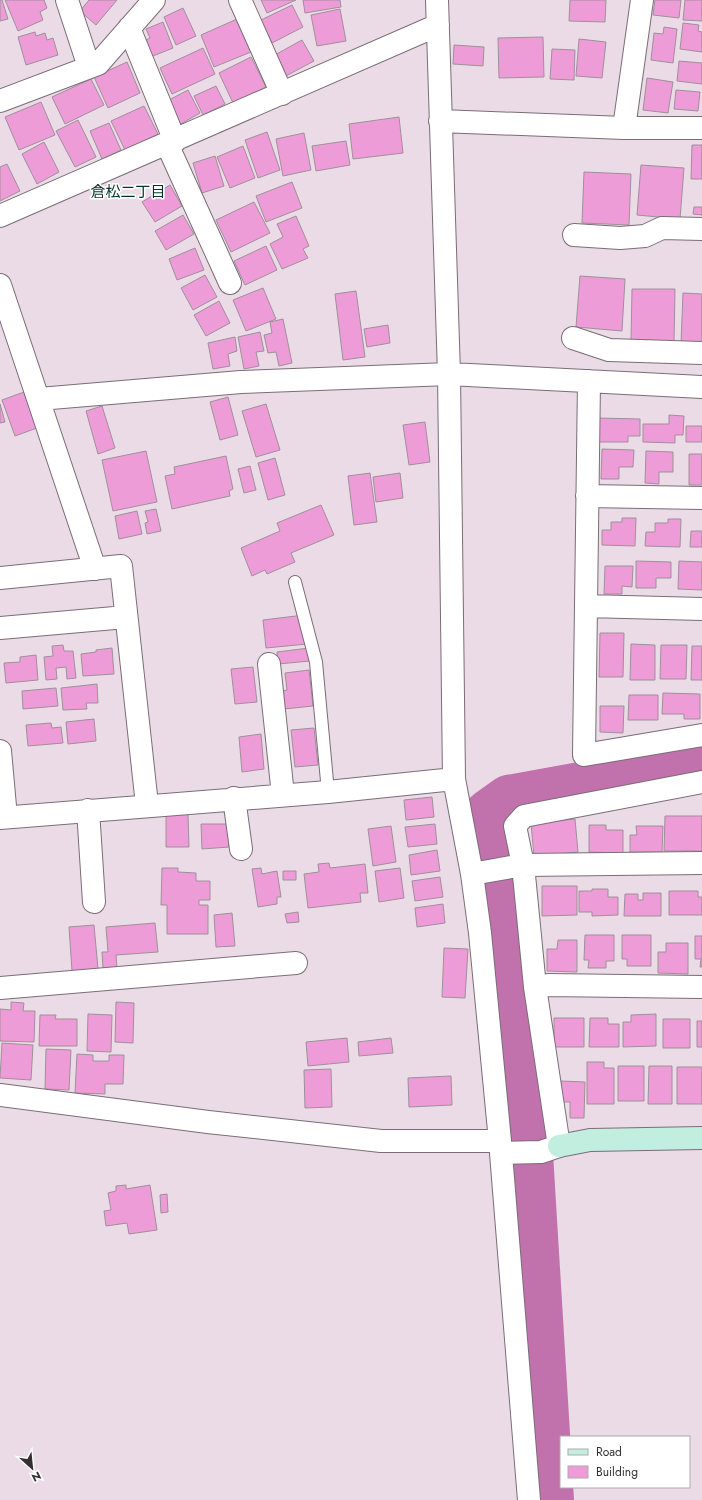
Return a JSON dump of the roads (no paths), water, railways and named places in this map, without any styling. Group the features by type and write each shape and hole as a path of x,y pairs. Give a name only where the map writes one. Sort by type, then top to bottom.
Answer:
{"street":[{"path":"67,0 89,67"},
{"path":"0,101 98,64 154,0"},
{"path":"240,0 282,94"},
{"path":"437,0 449,374 454,779 478,873 480,934 506,1149 529,1500"},
{"path":"624,128 642,0"},
{"path":"0,216 438,25"},
{"path":"129,28 171,142 230,283"},
{"path":"440,121 624,128 702,128"},
{"path":"574,235 620,238 644,236 662,228 702,229"},
{"path":"0,285 95,569"},
{"path":"574,338 609,350 702,354"},
{"path":"39,399 242,382 449,374 702,387"},
{"path":"589,381 584,755 702,735"},
{"path":"587,496 702,498"},
{"path":"0,578 121,566 147,805"},
{"path":"587,606 702,609"},
{"path":"0,628 126,617"},
{"path":"269,664 283,795"},
{"path":"0,751 3,817 234,798 328,792 454,779"},
{"path":"550,1149 535,987 514,867 515,826 524,816 702,782"},
{"path":"234,798 241,849"},
{"path":"88,810 94,902"},
{"path":"478,873 514,867 702,863"},
{"path":"0,988 296,963"},
{"path":"535,987 548,985 702,987"},
{"path":"0,1095 208,1122 382,1141 506,1149 550,1149 590,1140 702,1138"}],"lane":[{"path":"296,582 316,662 328,792"}],"waterway":[{"path":"552,1500 530,1137 487,812 508,797 702,762"}],"district":[{"name":"倉松二丁目","path":"128,192"}]}
